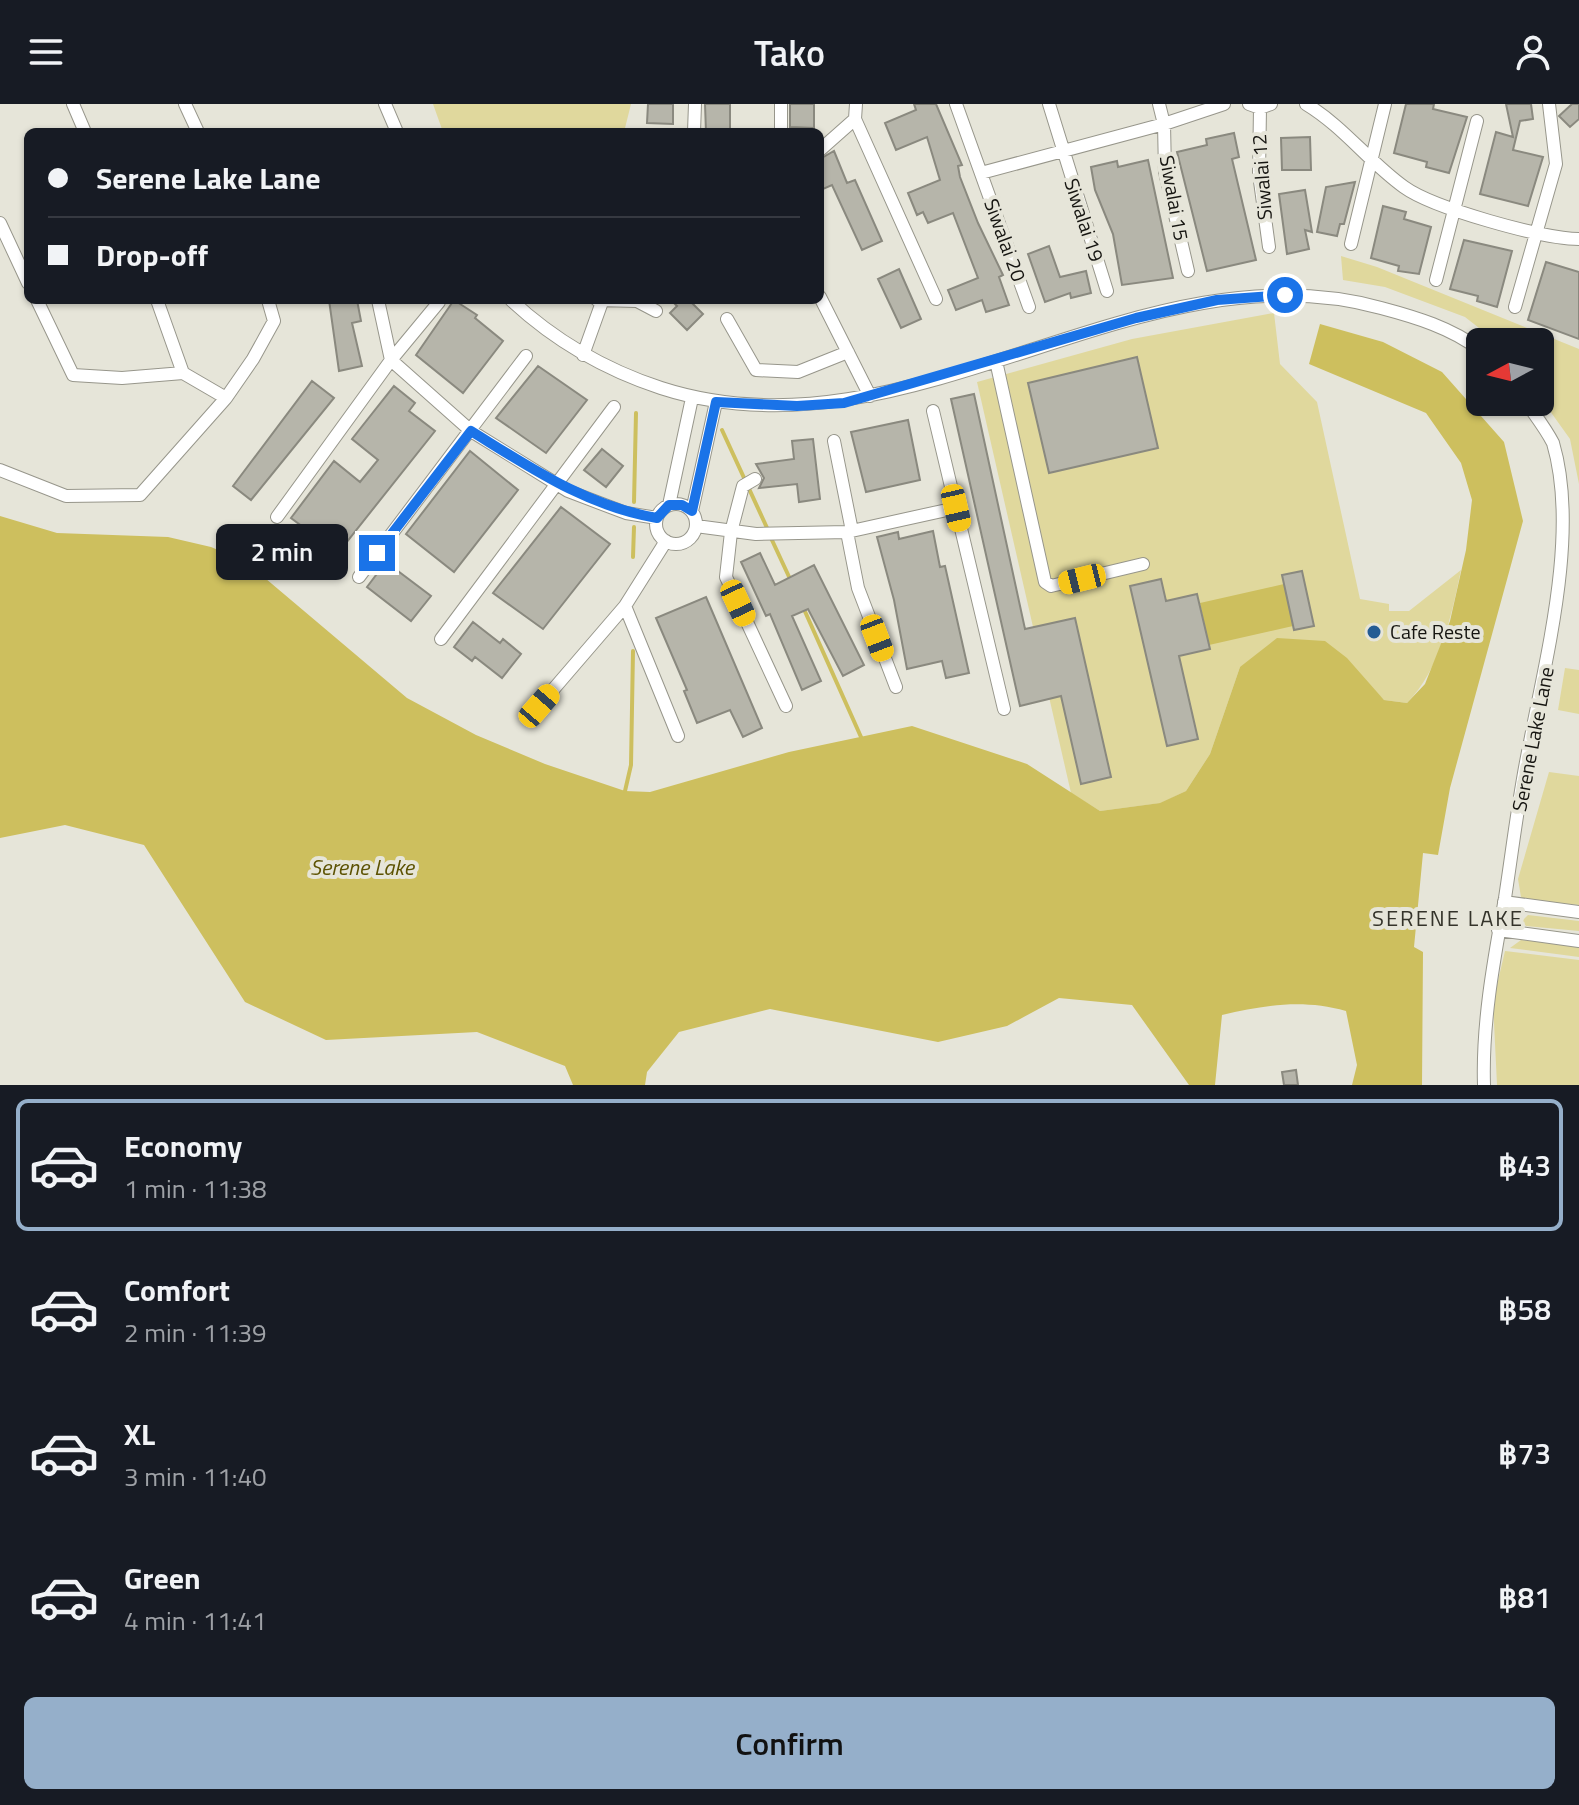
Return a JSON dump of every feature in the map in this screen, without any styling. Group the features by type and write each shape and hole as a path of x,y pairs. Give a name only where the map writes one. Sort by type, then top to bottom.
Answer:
{"street":[{"path":"73,104 83,128"},
{"path":"185,104 196,128"},
{"path":"385,104 395,128"},
{"path":"694,128 695,104"},
{"path":"781,104 781,128"},
{"path":"856,104 855,119 936,299"},
{"name":"Siwalai 20","path":"956,104 1029,307"},
{"name":"Siwalai 19","path":"1049,104 1107,291"},
{"name":"Siwalai 15","path":"1159,104 1164,124 1165,172 1188,271"},
{"path":"981,173 1061,149 1164,124 1224,104"},
{"path":"1306,104 1340,127 1405,188 1454,210 1579,239"},
{"path":"1351,244 1385,104"},
{"path":"1515,307 1556,164 1549,104"},
{"name":"Siwalai 12","path":"1260,105 1259,174 1269,247"},
{"path":"824,146 855,119"},
{"path":"1436,280 1477,121"},
{"path":"0,223 24,274"},
{"path":"515,304 542,329 583,355 637,380 692,398 716,402 797,406 844,403 1136,318 1217,300 1285,295 1360,302 1415,317 1466,340"},
{"path":"39,304 73,375 122,378 183,373 226,398"},
{"path":"158,304 183,373"},
{"path":"0,470 66,496 140,495 226,398 253,359 274,321 269,304"},
{"path":"379,304 391,360 471,431 557,484 595,503 657,518"},
{"path":"277,517 391,360 437,304"},
{"path":"583,355 598,304"},
{"path":"643,304 656,311"},
{"path":"824,304 870,396"},
{"path":"727,319 756,370 798,372 848,352"},
{"path":"359,577 526,356"},
{"path":"996,361 1045,582 1051,586 1143,564"},
{"path":"692,398 669,505 657,518 658,531 666,541 685,542 696,526 692,511 716,402"},
{"path":"441,639 614,407"},
{"path":"933,411 1004,709"},
{"name":"Serene Lake Lane","path":"1484,1085 1483,1057 1498,930 1529,743 1562,596 1568,546 1561,475 1553,443 1535,416"},
{"path":"834,441 858,588 896,687"},
{"path":"750,482 731,532 726,577 786,706"},
{"path":"669,505 682,505 692,511"},
{"path":"696,526 770,534 849,531 956,508"},
{"path":"539,706 626,604 666,541"},
{"path":"626,604 678,736"},
{"path":"1504,902 1579,912"},
{"path":"1498,930 1579,941"}],"shaded area":[{"path":"433,104 631,104 625,128 442,128"},
{"path":"1341,256 1377,267 1527,328 1479,328 1465,317 1385,287 1343,280"},
{"path":"1274,313 1280,364 1317,402 1360,599 1389,604 1389,611 1409,611 1461,570 1443,641 1428,674 1407,703 1384,700 1366,683 1240,667 1210,754 1186,791 1161,803 1100,811 1071,793 977,382 1132,339"},
{"path":"1554,339 1579,349 1579,484 1570,439 1554,416"},
{"path":"1565,668 1579,670 1579,714 1558,710"},
{"path":"1549,772 1579,776 1579,905 1521,897 1518,879"},
{"path":"1528,915 1579,921 1579,931 1526,926 1522,921"},
{"path":"1521,940 1579,945 1579,957 1510,948"},
{"path":"1505,951 1579,960 1579,1085 1497,1085 1493,1002"}],"water":[{"name":"Serene Lake","path":"1320,324 1383,342 1442,372 1466,399 1466,416 1481,416 1504,442 1523,521 1450,788 1438,855 1423,853 1414,947 1423,952 1422,1085 1352,1085 1357,1065 1346,1011 1330,1007 1299,1004 1269,1006 1222,1015 1215,1085 1189,1085 1132,1005 1059,998 1007,1026 938,1042 770,1009 679,1032 647,1072 645,1085 573,1085 565,1066 477,1032 326,1040 245,1002 144,845 65,825 0,838 0,516 57,533 168,537 211,547 246,562 407,698 476,735 545,764 625,791 650,792 789,752 912,726 1027,764 1100,811 1160,803 1186,791 1210,754 1240,667 1277,638 1325,641 1347,658 1384,700 1407,703 1425,684 1450,621 1466,550 1472,500 1461,463 1426,413 1309,364"},
{"path":"1284,584 1293,626 1209,645 1200,603"}],"building":[{"path":"648,104 673,104 673,124 647,123"},
{"path":"705,104 730,104 730,128 706,128"},
{"path":"790,104 814,104 814,128 790,127"},
{"path":"914,104 936,104 962,165 958,166 960,177 978,223 1003,275 999,277 1009,305 986,312 982,300 956,310 948,290 978,278 953,213 928,223 923,212 917,215 908,193 940,180 927,137 896,150 885,123 916,110"},
{"path":"1406,104 1434,104 1433,109 1467,117 1449,173 1426,167 1427,162 1394,153"},
{"path":"1506,104 1531,104 1533,119 1520,121 1513,150 1543,157 1528,206 1480,194 1496,132 1513,137"},
{"path":"1572,104 1579,104 1579,119 1570,127 1559,116"},
{"path":"1234,133 1239,157 1232,159 1256,260 1207,271 1177,152 1207,145 1206,139"},
{"path":"1310,137 1311,170 1282,170 1281,138"},
{"path":"834,151 847,183 855,180 882,241 862,250 832,185 824,189 824,157"},
{"path":"1148,160 1173,278 1122,285 1113,234 1095,190 1091,167 1117,161 1118,167"},
{"path":"1355,182 1344,224 1340,224 1337,236 1317,232 1326,187"},
{"path":"1305,190 1312,232 1305,230 1309,249 1287,254 1279,194"},
{"path":"1383,206 1406,212 1404,219 1431,227 1419,274 1398,271 1399,266 1371,258"},
{"path":"1464,240 1512,251 1497,307 1477,301 1478,296 1450,289"},
{"path":"1049,246 1060,277 1086,271 1091,293 1071,298 1070,293 1045,302 1028,254"},
{"path":"1546,262 1579,272 1579,339 1528,320"},
{"path":"899,269 921,319 901,328 878,279"},
{"path":"330,304 358,304 361,321 352,323 362,366 339,371"},
{"path":"451,304 460,304 477,315 475,318 503,341 463,393 416,355"},
{"path":"675,304 693,304 703,314 687,330 670,313 677,306"},
{"path":"1137,357 1158,448 1049,473 1028,383"},
{"path":"538,366 587,400 546,453 496,418"},
{"path":"312,381 334,398 251,500 233,486"},
{"path":"394,386 415,403 409,411 435,431 338,553 291,518 334,461 360,482 378,460 352,439"},
{"path":"974,394 1025,629 1075,618 1111,777 1081,784 1061,696 1020,706 951,399"},
{"path":"908,420 920,480 866,492 851,432"},
{"path":"813,439 820,499 799,502 797,484 759,488 764,478 756,464 794,459 792,441"},
{"path":"602,449 623,466 606,487 584,470"},
{"path":"470,451 518,490 454,572 406,534"},
{"path":"561,507 610,544 543,629 493,593"},
{"path":"933,531 940,567 945,566 969,673 946,678 942,661 907,669 894,600 877,537 898,532 899,539"},
{"path":"760,553 775,585 814,565 864,665 843,676 808,609 792,616 821,681 802,690 770,614 766,616 741,562"},
{"path":"386,562 431,596 411,621 367,587"},
{"path":"1302,571 1314,626 1294,630 1282,575"},
{"path":"1161,579 1166,601 1197,594 1210,649 1179,656 1198,739 1167,746 1130,586"},
{"path":"706,597 762,728 743,737 730,710 697,723 684,691 687,690 656,618"},
{"path":"473,622 500,643 503,639 521,654 502,678 475,657 472,661 454,647"},
{"path":"1296,1070 1298,1085 1284,1085 1282,1072"}],"waterway":[{"path":"634,502 636,413"},
{"path":"722,430 768,530"},
{"path":"633,557 634,527"},
{"path":"771,538 791,581"},
{"path":"803,607 861,737"},
{"path":"625,791 631,765 633,651"}],"place":[{"name":"Cafe Reste","path":"1374,632"}],"district":[{"name":"SERENE LAKE","path":"1448,918"}],"route":[{"path":"377,553 471,431 568,491 626,513 657,518 669,505 682,505 692,511 716,402 754,406 844,403 1136,318 1217,300 1285,295"}]}
